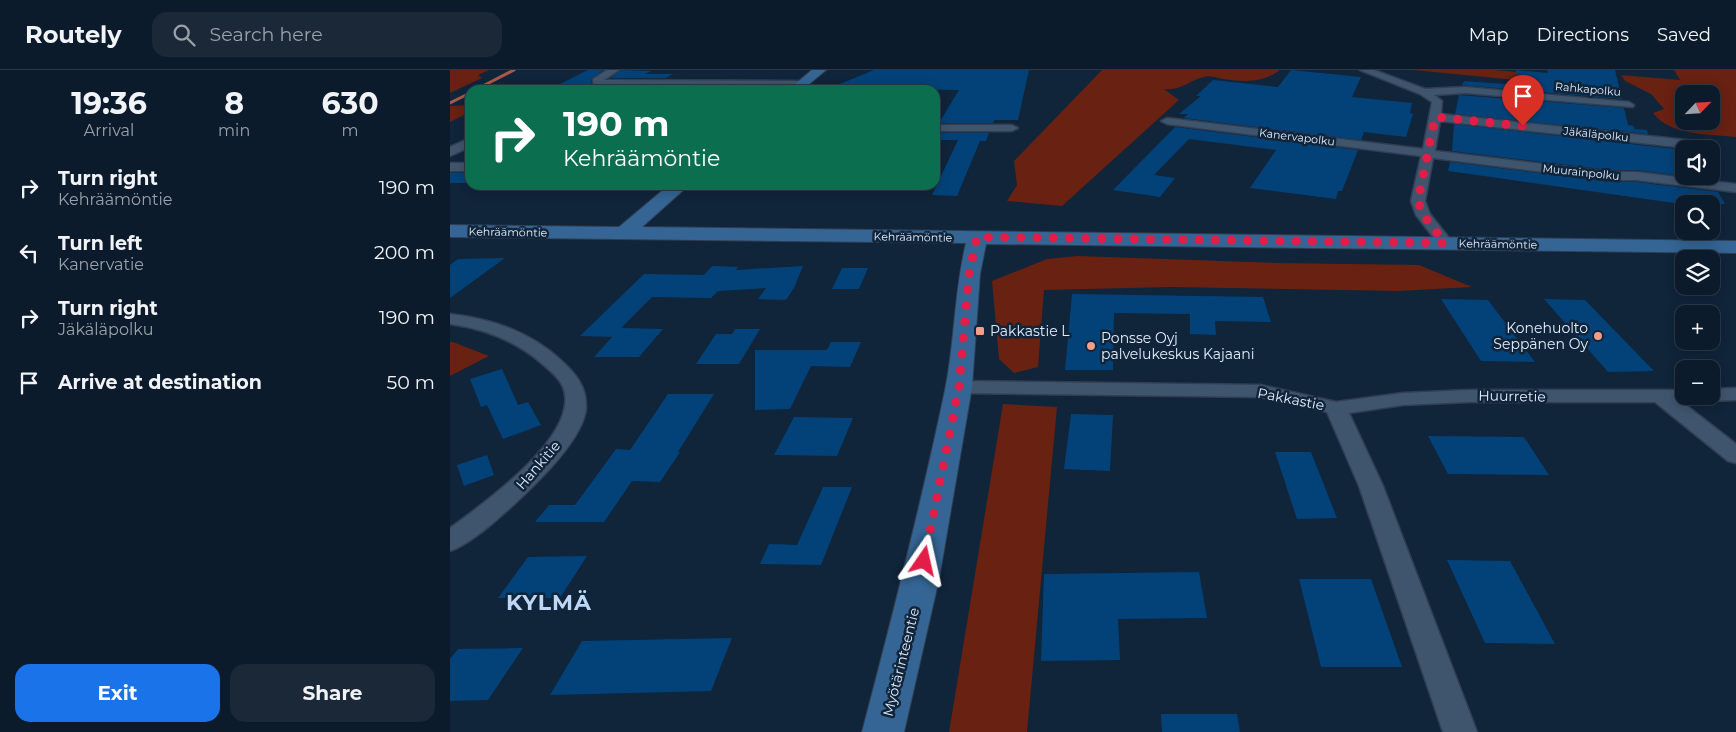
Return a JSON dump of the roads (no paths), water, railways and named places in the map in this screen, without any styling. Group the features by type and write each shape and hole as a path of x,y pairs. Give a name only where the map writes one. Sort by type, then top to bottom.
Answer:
{"street":[{"path":"614,70 596,81 602,83 700,85"},
{"path":"800,85 820,70"},
{"path":"1365,70 1424,92 1437,100 1418,201 1419,206 1445,243"},
{"name":"Rahkapolku","path":"1424,92 1465,90 1629,105"},
{"name":"Jäkäläpolku","path":"1435,117 1675,143"},
{"name":"Kanervapolku","path":"1167,121 1427,154"},
{"path":"940,128 1012,128"},
{"path":"450,152 465,144"},
{"name":"Muurainpolku","path":"1427,154 1609,176 1636,176 1736,188"},
{"path":"450,167 465,167"},
{"path":"624,233 674,190"},
{"name":"Kehräämöntie","path":"450,232 1736,247"},
{"name":"Myötärinteentie","path":"883,732 921,579 959,387 969,274 977,237"},
{"name":"Hankitie","path":"450,319 468,321 497,329 539,351 558,367 574,389 576,405 572,421 557,447 520,486 450,542"},
{"name":"Pakkastie","path":"959,387 1261,391 1336,408 1372,486 1460,732"},
{"path":"1720,395 1736,394"},
{"name":"Huurretie","path":"1336,408 1403,398 1469,396 1675,397"},
{"path":"1663,398 1736,456"}],"waterway":[{"path":"485,85 514,70"},
{"path":"450,103 465,96"}],"place":[{"name":"Pakkastie L","path":"980,331"},
{"name":"Konehuolto Seppänen Oy","path":"1598,336"},
{"name":"Ponsse Oyj palvelukeskus Kajaani","path":"1091,346"}],"district":[{"name":"KYLMÄ","path":"549,602"}]}
